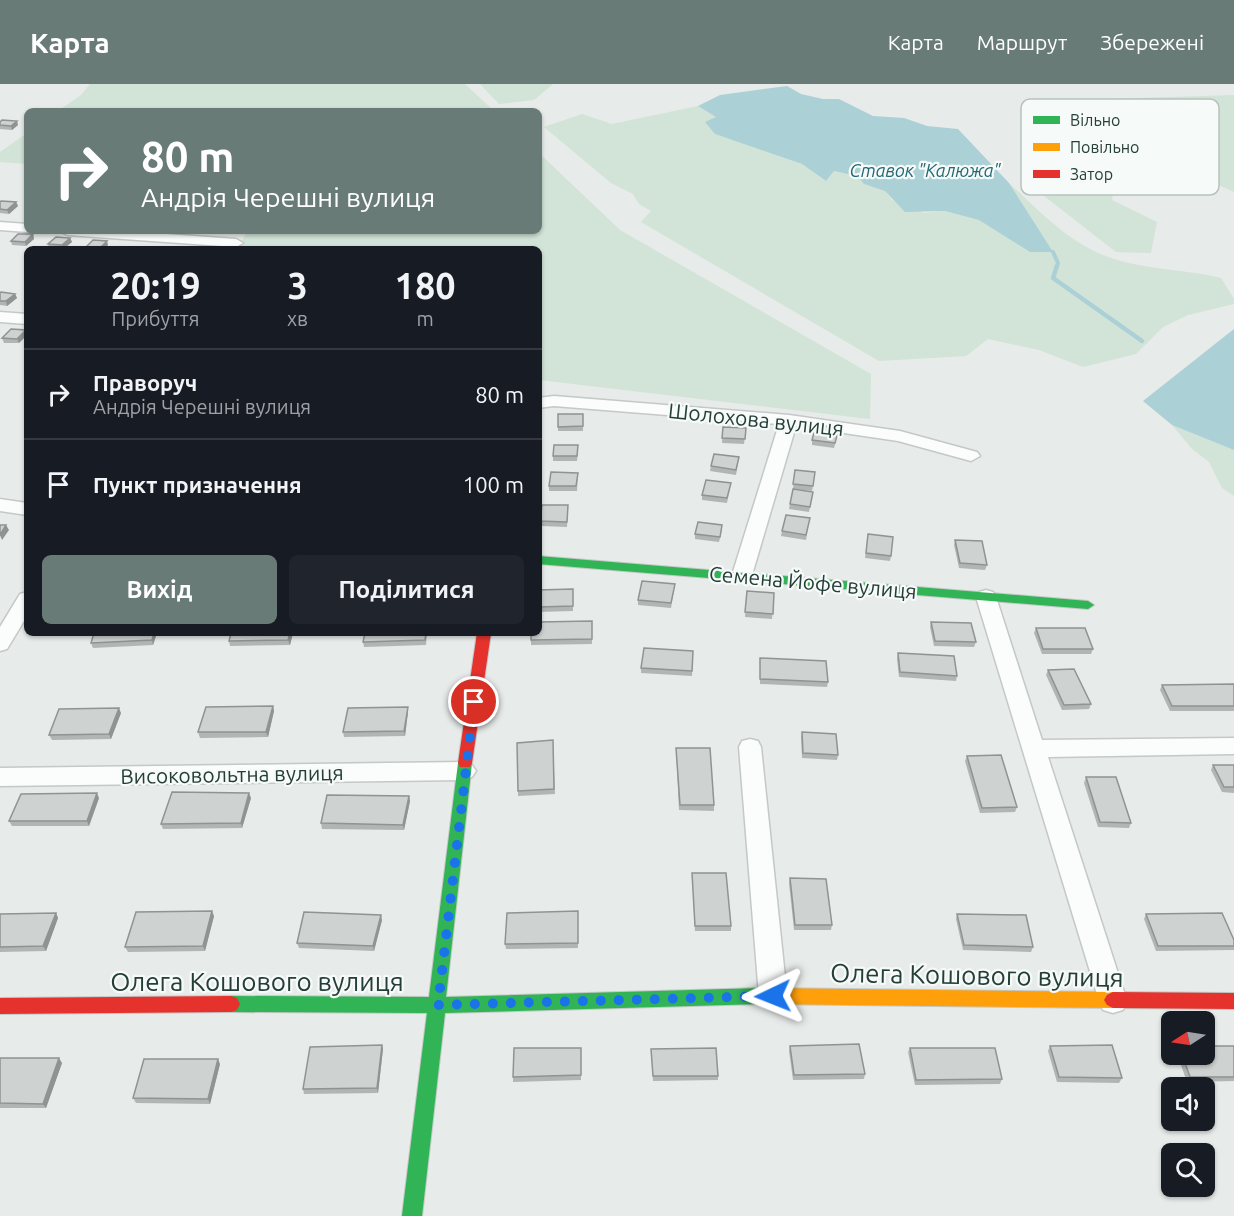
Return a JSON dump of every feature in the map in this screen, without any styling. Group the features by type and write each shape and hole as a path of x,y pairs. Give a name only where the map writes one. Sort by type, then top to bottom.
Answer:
{"street":[{"path":"0,226 24,228"},
{"path":"119,234 237,241"},
{"path":"0,317 24,319"},
{"name":"Шолохова вулиця","path":"542,402 554,401 789,420 900,436 971,456"},
{"path":"742,575 789,420"},
{"path":"0,505 24,509"},
{"name":"Семена Йофе вулиця","path":"542,560 1088,605"},
{"path":"986,597 1113,1001"},
{"path":"0,644 24,608"},
{"path":"412,1216 464,771 484,636"},
{"path":"1033,748 1234,746"},
{"path":"750,747 773,996"},
{"name":"Високовольтна вулиця","path":"0,777 464,771"},
{"name":"Олега Кошового вулиця","path":"0,1006 438,1005 773,996 1234,1001"}],"green space":[{"path":"90,84 465,84 491,108 62,108 81,95"},
{"path":"480,84 553,84 534,100 499,104"},
{"path":"1234,95 1234,192 1219,185 1219,99 1106,99"},
{"path":"698,106 717,117 715,134 802,164 826,181 834,171 857,176 864,184 885,191 892,200 924,213 945,211 980,220 1030,252 1052,252 1009,183 1067,235 1094,251 1136,264 1221,278 1234,299 1234,304 1188,315 1163,327 1136,354 1083,367 1039,350 988,339 966,356 879,361 641,222 651,211 639,204 633,194 611,183 544,127 582,114 612,124"},
{"path":"24,135 24,164 0,162 0,152"},
{"path":"542,156 620,230 871,374 870,419 542,380 542,246 240,246 246,234 542,234"},
{"path":"1043,195 1113,195 1112,200 1157,222 1151,253 1116,252"},
{"path":"1172,425 1234,450 1234,496 1222,488 1209,462 1192,449"}],"water":[{"name":"Ставок \"Калюжа\"","path":"787,86 801,94 823,99 839,99 873,116 904,118 927,126 958,129 1009,183 1053,252 1030,252 979,220 945,211 905,212 885,191 864,184 857,176 834,171 826,181 802,164 715,134 705,122 716,117 698,106 720,95"},
{"path":"1234,329 1234,450 1172,425 1143,401"}],"building":[{"path":"2,120 17,121 11,126 0,125"},
{"path":"1,201 16,202 7,210 0,209"},
{"path":"18,234 33,234 25,242 11,241"},
{"path":"56,237 70,238 62,245 48,244"},
{"path":"93,240 107,241 102,246 87,246"},
{"path":"1,292 15,294 6,301 0,301"},
{"path":"11,329 24,330 17,339 2,338"},
{"path":"558,414 583,414 583,426 558,427"},
{"path":"816,425 839,428 835,443 812,440"},
{"path":"723,427 746,428 745,439 722,438"},
{"path":"554,445 578,445 577,456 553,456"},
{"path":"714,454 739,457 736,470 711,466"},
{"path":"795,470 815,472 813,486 793,484"},
{"path":"551,472 578,473 576,486 549,486"},
{"path":"706,480 731,483 727,498 702,495"},
{"path":"793,489 813,492 810,507 790,504"},
{"path":"542,505 568,505 567,522 542,521"},
{"path":"786,515 810,518 806,535 782,531"},
{"path":"698,522 722,525 720,537 695,534"},
{"path":"0,525 6,525 0,535"},
{"path":"868,534 893,537 891,556 866,553"},
{"path":"955,540 982,541 987,565 960,563"},
{"path":"642,581 675,584 671,603 638,600"},
{"path":"573,589 573,606 542,607 542,590"},
{"path":"747,591 774,593 773,614 745,612"},
{"path":"592,621 592,639 531,640 531,636 542,636 542,622"},
{"path":"931,622 971,623 976,642 935,641"},
{"path":"1036,628 1085,628 1093,649 1043,649"},
{"path":"93,636 153,636 152,640 91,643"},
{"path":"230,636 289,636 288,640 229,641"},
{"path":"364,636 426,636 425,640 363,642"},
{"path":"644,648 693,651 692,671 641,668"},
{"path":"898,653 954,656 957,676 900,672"},
{"path":"760,658 826,661 828,682 760,679"},
{"path":"1074,669 1091,704 1064,705 1048,670"},
{"path":"1234,684 1234,706 1172,706 1162,685"},
{"path":"273,706 266,732 198,732 206,707"},
{"path":"408,707 404,731 343,732 348,708"},
{"path":"119,708 109,734 49,735 59,709"},
{"path":"802,732 836,734 838,755 803,753"},
{"path":"553,740 554,789 518,791 517,743"},
{"path":"676,748 710,748 714,805 680,805"},
{"path":"1001,755 1017,807 982,808 967,756"},
{"path":"1213,765 1234,765 1234,787 1224,787"},
{"path":"1086,777 1116,777 1131,823 1100,822"},
{"path":"172,792 249,793 241,823 161,824"},
{"path":"97,793 87,821 9,821 21,794"},
{"path":"327,795 409,796 403,825 321,823"},
{"path":"692,873 726,873 731,926 695,926"},
{"path":"790,878 826,879 832,925 795,925"},
{"path":"212,911 203,946 125,947 136,912"},
{"path":"578,911 578,943 505,944 507,913"},
{"path":"304,912 381,915 373,946 297,943"},
{"path":"56,913 43,946 0,947 0,914"},
{"path":"1222,913 1234,940 1234,946 1158,946 1146,914"},
{"path":"957,914 1026,915 1033,947 964,945"},
{"path":"859,1044 865,1074 794,1075 790,1046"},
{"path":"382,1045 377,1088 303,1089 310,1047"},
{"path":"1112,1045 1122,1078 1059,1077 1050,1046"},
{"path":"1215,1046 1234,1046 1234,1077 1190,1077 1186,1065 1215,1065"},
{"path":"514,1048 581,1048 581,1075 513,1077"},
{"path":"716,1048 718,1076 653,1076 651,1049"},
{"path":"910,1048 995,1048 1002,1079 916,1080"},
{"path":"0,1058 59,1058 43,1104 0,1103"},
{"path":"144,1059 218,1059 208,1099 133,1098"}],"waterway":[{"path":"1053,252 1058,263 1056,268"},
{"path":"1057,266 1053,278 1142,341"}],"traffic: fast":[{"path":"542,560 1088,605"},
{"path":"412,1216 465,763"},
{"path":"231,1004 438,1005 761,996"}],"traffic: slow":[{"path":"761,996 1113,1000"}],"traffic: jam":[{"path":"465,763 484,636"},
{"path":"1113,1000 1234,1001"},
{"path":"0,1006 231,1004"}],"route":[{"path":"474,702 438,1005 773,996"}]}
